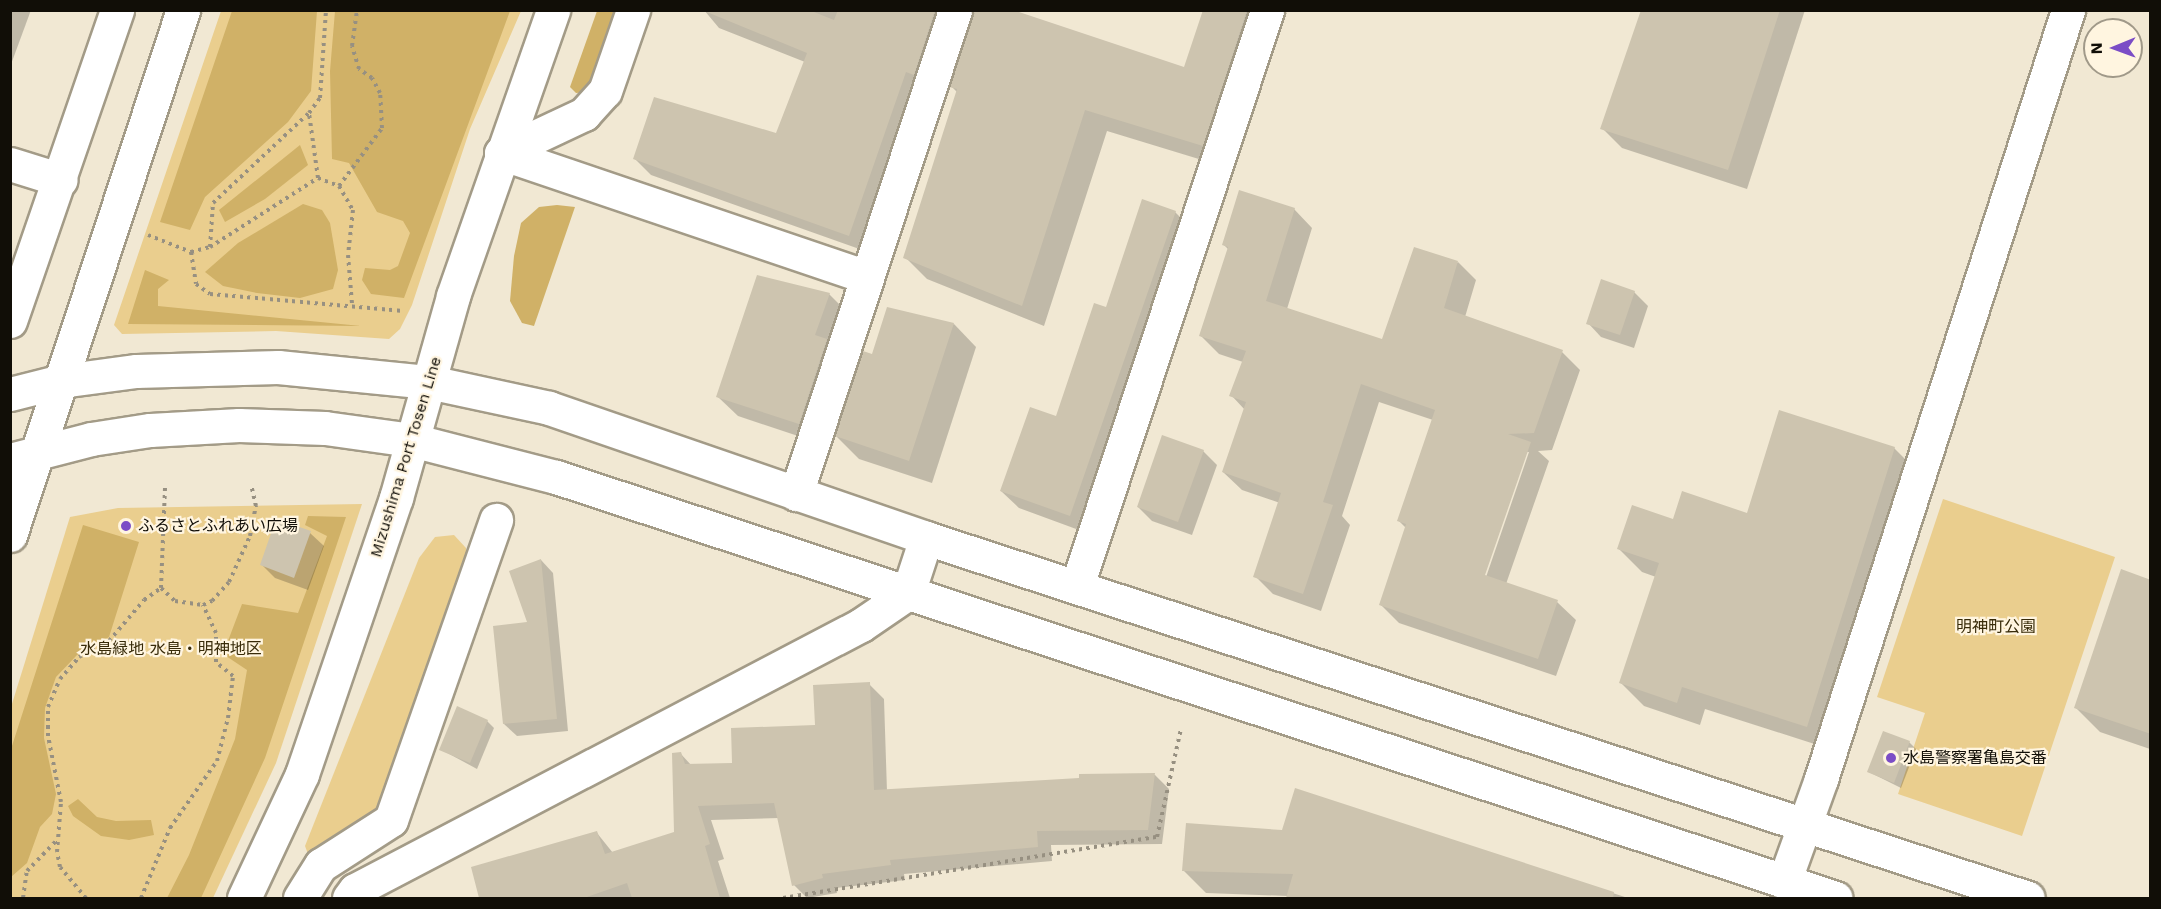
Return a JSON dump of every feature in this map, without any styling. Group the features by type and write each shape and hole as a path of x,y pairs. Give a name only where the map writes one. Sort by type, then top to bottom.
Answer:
{"street":[{"path":"10,321 61,180 117,10"},
{"path":"10,535 24,456 61,381 183,10"},
{"name":"Mizushima Port Tosen Line","path":"244,898 302,774 412,440 501,153 553,10"},
{"path":"501,153 584,114 605,91 633,10"},
{"path":"796,494 955,10"},
{"path":"1077,586 1267,10"},
{"path":"1784,882 1805,824 2068,10"},
{"path":"501,153 867,277"},
{"path":"10,164 61,180"},
{"path":"10,394 61,381 194,367 352,372 429,382 549,408 926,538 2028,898"},
{"path":"24,456 150,430 238,425 325,428 412,440 556,477 1836,898"},
{"path":"300,898 321,865 391,820 495,520"},
{"path":"350,898 355,890 837,639 908,593 926,538"}],"path":[{"path":"210,247 213,203 309,113 320,98 326,10"},
{"path":"339,186 382,129 380,93 372,78 359,69 352,46 357,10"},
{"path":"309,113 318,178"},
{"path":"318,178 339,186 353,210 348,255 352,304"},
{"path":"148,235 191,252 210,247 318,178"},
{"path":"191,252 196,284 210,294 299,305 352,304 403,312"},
{"path":"165,488 161,588 175,601 203,605 212,601 229,582 250,536 255,506 251,485"},
{"path":"86,898 60,867 58,839 61,802 48,736 48,707 60,679 79,657 110,641 144,600 161,588"},
{"path":"141,898 170,828 217,761 228,718 233,676 216,662 216,633 203,605"},
{"path":"783,898 1157,837 1181,729"},
{"path":"23,898 27,872 58,839"}],"green space":[{"path":"221,11 521,11 470,129 412,305 400,329 389,339 276,331 122,334 114,325"},
{"name":"明神町公園","path":"1943,499 2115,557 2022,836 1898,794 1925,713 1877,697"},
{"name":"水島緑地 水島・明神地区","path":"362,504 276,763 213,898 11,898 11,707 70,517 118,508"},
{"path":"454,535 466,548 467,568 388,794 369,818 308,854 305,846 419,558 435,537"}],"shaded area":[{"path":"232,11 317,11 311,91 288,122 205,197 190,230 160,222"},
{"path":"335,11 510,11 404,298 371,294 362,280 365,268 390,270 398,266 410,233 403,221 377,212 349,163 332,159 330,71"},
{"path":"597,11 616,11 587,92 576,93 570,87"},
{"path":"300,145 308,165 265,199 225,222 219,210"},
{"path":"303,204 322,210 330,223 338,270 333,289 300,298 257,293 223,286 205,272 238,243"},
{"path":"557,205 575,207 534,326 522,323 510,301 514,256 521,223 539,207"},
{"path":"145,270 169,280 158,289 158,306 361,326 128,324"},
{"path":"308,516 346,517 265,758 201,898 167,898 189,855 235,739 247,670 223,654 242,604 298,613 327,536 305,525"},
{"path":"83,525 139,542 109,637 77,655 56,677 45,708 44,738 56,794 52,814 40,827 27,863 11,877 11,749"},
{"path":"78,799 97,817 116,821 151,820 154,835 129,840 101,836 73,816 68,806"}],"building":[{"path":"702,10 809,10 834,20 838,10 935,10 914,75 906,72 849,236 633,159 654,97 776,133 807,53"},
{"path":"973,10 1013,10 1184,67 1203,10 1247,10 1203,146 1085,110 1022,306 903,258 957,89 949,87"},
{"path":"1641,10 1780,10 1728,170 1600,129"},
{"path":"1239,190 1295,208 1266,301 1382,339 1414,247 1458,261 1444,308 1563,350 1534,433 1508,434 1531,442 1485,575 1558,600 1538,659 1379,605 1406,524 1397,521 1435,410 1361,384 1323,502 1333,505 1303,594 1253,577 1281,493 1222,472 1246,402 1229,396 1246,351 1199,336 1228,247 1222,245"},
{"path":"1142,199 1176,211 1070,516 1000,491 1030,407 1056,416 1094,303 1106,307"},
{"path":"757,275 830,293 815,335 827,339 799,424 716,397"},
{"path":"1601,279 1635,291 1620,335 1586,324"},
{"path":"887,307 954,323 909,461 835,436 863,351 872,354"},
{"path":"1779,410 1895,447 1807,727 1682,687 1677,703 1619,683 1659,563 1617,549 1632,505 1673,519 1682,491 1747,513"},
{"path":"1162,435 1204,450 1178,522 1137,507"},
{"path":"276,519 311,531 294,578 260,565"},
{"path":"541,559 557,719 503,724 493,626 527,622 509,571"},
{"path":"2121,569 2151,580 2151,734 2074,708"},
{"path":"870,682 874,790 1079,778 1079,774 1155,773 1148,830 1037,831 1038,847 890,860 891,865 822,874 823,878 792,886 774,803 698,806 710,844 705,846 720,898 632,898 627,883 584,898 479,898 471,867 597,831 605,854 674,832 672,753 681,752 685,764 732,763 731,728 815,725 813,685"},
{"path":"457,706 488,720 470,763 439,750"},
{"path":"1883,731 1910,741 1894,783 1867,772"},
{"path":"1295,788 1614,892 1613,898 1286,898 1293,874 1182,871 1186,823 1282,830"}],"place":[{"name":"ふるさとふれあい広場","path":"126,526"},
{"name":"水島警察署亀島交番","path":"1891,758"}]}
